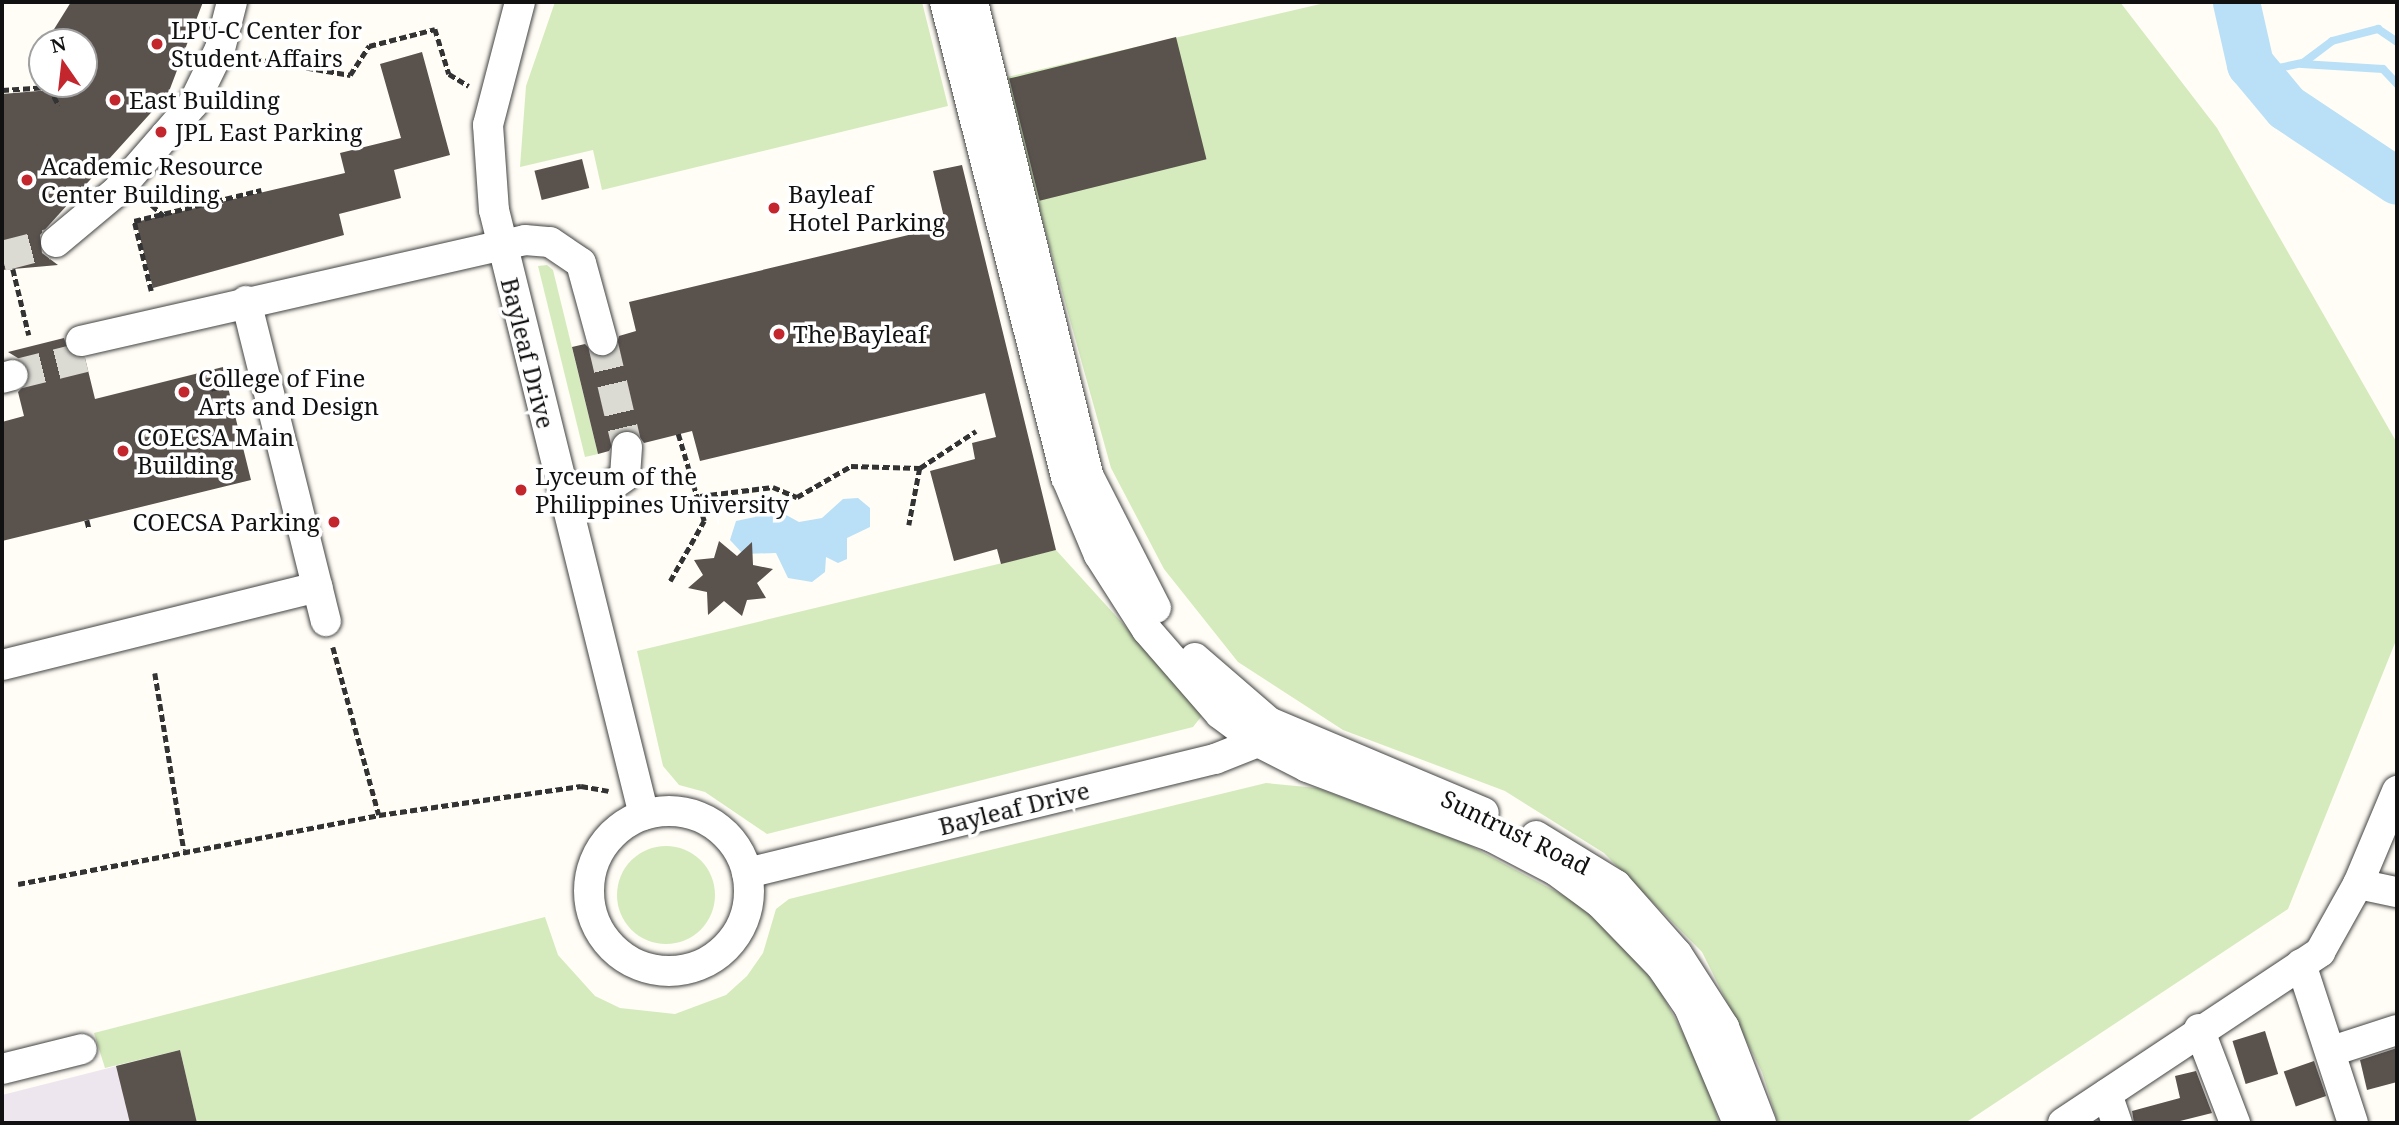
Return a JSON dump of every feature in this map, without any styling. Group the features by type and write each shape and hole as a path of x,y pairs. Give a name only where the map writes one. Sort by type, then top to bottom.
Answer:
{"street":[{"path":"56,242 167,137 193,103 220,49 232,2"},
{"name":"Bayleaf Drive","path":"520,2 488,125 502,245 644,815"},
{"path":"945,2 1080,517 1122,594 1170,660 1220,714 1264,732"},
{"path":"973,2 1099,507 1140,584 1184,646 1264,732"},
{"name":"Bayleaf Drive","path":"502,245 550,242 573,252 586,275 602,340"},
{"path":"83,349 502,245"},
{"path":"248,309 326,621"},
{"path":"564,501 601,493 625,476 627,447"},
{"path":"2,665 317,587"},
{"name":"Bayleaf Drive","path":"747,873 1214,759 1264,732"},
{"name":"Suntrust Road","path":"1264,732 1307,767 1492,837 1584,890 1661,966 1689,1007 1738,1123"},
{"name":"Suntrust Road","path":"1264,732 1511,825 1616,885 1707,996 1761,1123"},
{"path":"2063,1123 2301,964 2332,938 2397,791"},
{"path":"671,811 709,822 729,838 747,873 747,910 722,952 677,971 629,961 596,925 589,877 605,844 644,815 671,811"},
{"path":"2358,884 2397,892"},
{"path":"2301,964 2332,1051 2353,1123"},
{"path":"2199,1030 2235,1123"},
{"path":"2332,1051 2397,1030"},
{"path":"2,1069 82,1049"},
{"path":"2107,1094 2117,1123"}],"path":[{"path":"220,49 351,75 369,46 435,29 449,74 470,86"},
{"path":"2,90 49,87 59,106"},
{"path":"151,291 134,221 261,190"},
{"path":"13,269 29,335"},
{"path":"214,391 210,374 219,371 228,387"},
{"path":"700,496 773,487 797,497 851,466 920,468 976,431"},
{"path":"670,581 704,521 700,496 678,435"},
{"path":"909,525 920,468"},
{"path":"87,520 89,528"},
{"path":"326,621 379,815"},
{"path":"155,673 184,850"},
{"path":"18,884 184,850 379,815 580,786 603,787 644,815"}],"shaded area":[{"path":"180,1050 197,1123 2,1123 2,1095"}],"green space":[{"path":"555,2 922,2 948,106 602,190 593,150 520,167 526,86"},
{"path":"1329,2 2120,2 2217,128 2397,443 2397,638 2288,909 1965,1123 1778,1123 1762,1072 1702,952 1604,853 1505,791 1343,730 1238,662 1164,569 1111,468 1003,78"},
{"path":"547,265 553,270 598,454 585,457 538,266"},
{"path":"1056,550 1204,713 1193,727 767,834 705,792 679,785 663,766 637,651"},
{"path":"1266,783 1317,788 1467,844 1572,900 1619,940 1659,989 1704,1072 1719,1123 197,1123 180,1050 105,1068 94,1033 545,917 558,955 595,996 620,1008 675,1014 726,995 747,976 763,953 776,909 789,899"},
{"path":"666,846 685,850 701,860 711,876 715,895 711,914 701,930 685,940 666,944 647,940 631,930 621,914 617,895 621,876 631,860 647,850"}],"water":[{"path":"858,498 870,508 870,527 847,538 847,559 838,563 826,557 825,572 812,582 788,578 776,553 743,554 730,540 736,521 755,517 766,504 799,522 822,518 843,499"}],"building":[{"name":"East Building","path":"71,2 203,2 168,94 40,235 42,253 58,265 2,270 2,94 28,92 28,98 98,98 98,28 55,28"},
{"path":"1176,37 1206,159 1040,201 1009,79"},
{"path":"422,52 450,155 394,170 401,198 339,214 344,235 153,288 136,222 345,173 340,153 401,138 380,64"},
{"path":"582,159 589,188 542,200 534,171"},
{"path":"962,165 1056,550 1001,564 997,549 954,561 930,471 975,459 972,443 996,437 985,393 700,461 692,431 644,443 636,432 620,431 609,451 598,454 572,347 585,344 598,357 614,353 619,336 636,331 629,302 946,226 933,171"},
{"name":"COECSA Main Building","path":"64,338 69,353 85,358 95,399 223,367 251,480 2,541 2,422 24,416 18,392 30,379 26,363 8,352"},
{"path":"719,541 737,556 752,542 753,565 773,569 757,583 766,598 747,600 742,616 724,601 708,615 707,592 688,588 703,575 694,560 714,558"},
{"path":"2265,1031 2278,1074 2246,1084 2232,1041"},
{"path":"2397,1048 2397,1082 2367,1090 2360,1060"},
{"path":"180,1050 197,1123 130,1123 116,1066"},
{"path":"2314,1061 2326,1096 2296,1106 2284,1071"},
{"path":"2196,1071 2212,1113 2172,1123 2134,1123 2132,1111 2180,1098 2175,1076"}],"waterway":[{"path":"2236,2 2237,8"},
{"path":"2236,2 2250,64 2286,107 2397,181"},
{"path":"2250,64 2274,69 2303,63 2332,41 2378,29 2397,42"},
{"path":"2302,64 2383,69 2397,84"}],"tunnel":[{"path":"2,256 56,242"},
{"path":"602,340 627,447"},
{"path":"13,375 85,357"}],"place":[{"name":"LPU-C Center for Student Affairs","path":"157,44"},
{"name":"East Building","path":"115,100"},
{"name":"JPL East Parking","path":"161,132"},
{"name":"Academic Resource Center Building","path":"27,180"},
{"name":"Bayleaf Hotel Parking","path":"774,208"},
{"name":"The Bayleaf","path":"779,334"},
{"name":"College of Fine Arts and Design","path":"184,392"},
{"name":"COECSA Main Building","path":"123,451"},
{"name":"Lyceum of the Philippines University","path":"521,490"},
{"name":"COECSA Parking","path":"334,522"}]}
